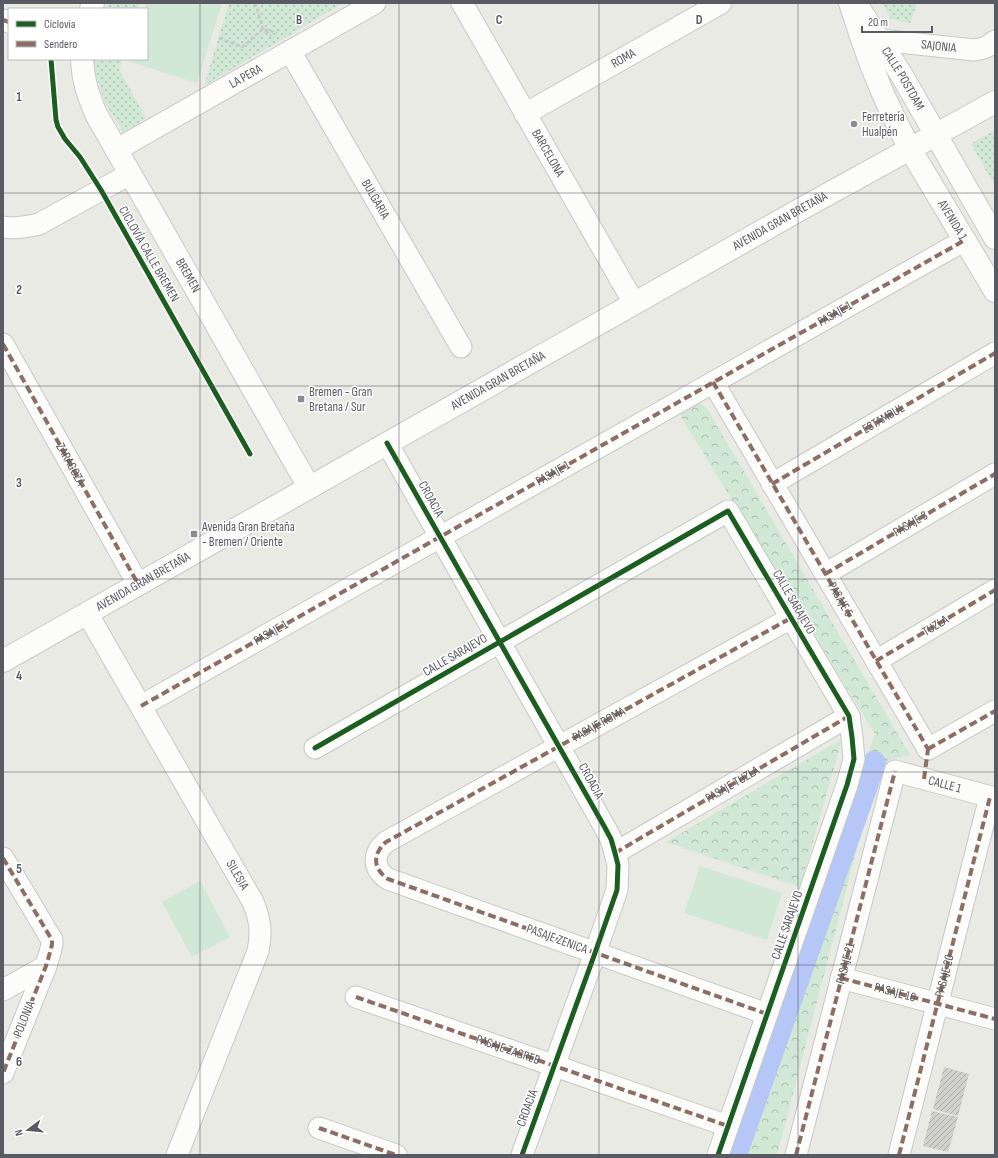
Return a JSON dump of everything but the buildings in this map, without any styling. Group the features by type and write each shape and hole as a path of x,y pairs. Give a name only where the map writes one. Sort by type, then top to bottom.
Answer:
{"main road":[{"name":"CALLE POSTDAM","path":"850,3 877,80 910,149"},
{"name":"CALLE POSTDAM","path":"855,3 901,74 936,135"},
{"name":"BREMEN","path":"82,60 83,78 96,114 309,487"},
{"name":"AVENIDA GRAN BRETAÑA","path":"3,661 634,303 995,102"},
{"name":"AVENIDA 1","path":"936,135 992,226"},
{"name":"AVENIDA 1","path":"910,149 995,291"}],"street":[{"name":"LA PERA","path":"116,150 375,3"},
{"name":"BARCELONA","path":"462,3 634,303"},
{"name":"ROMA","path":"525,114 721,3"},
{"name":"SAJONIA","path":"880,40 974,50 990,46 995,41"},
{"name":"BULGARIA","path":"290,51 461,347"},
{"path":"3,227 27,227 39,224 130,174"},
{"name":"PASAJE 1","path":"140,706 965,240"},
{"name":"ZARAGOZA","path":"3,344 138,584"},
{"name":"ESTAMBUL","path":"772,484 995,354"},
{"name":"PASAJE 5","path":"713,382 928,750"},
{"name":"CROACIA","path":"387,443 611,839 616,853 618,865 616,890 595,953 522,1155"},
{"name":"PASAJE 3","path":"825,574 995,474"},
{"name":"CALLE SARAJEVO","path":"315,748 728,511 849,716 854,759 847,785 718,1155"},
{"name":"TUZLA","path":"876,661 995,590"},
{"name":"SILESIA","path":"87,613 253,902 258,914 260,927 258,951 177,1155"},
{"name":"PASAJE ROMA","path":"376,863 378,851 386,842 790,618"},
{"path":"924,779 928,750 995,710"},
{"name":"PASAJE TUZLA","path":"616,853 849,716"},
{"name":"CALLE 1","path":"895,771 992,797"},
{"name":"PASAJE 21","path":"796,1155 895,771"},
{"name":"PASAJE 20","path":"898,1155 992,797"},
{"name":"POLONIA","path":"3,858 52,940 46,966 3,1073"},
{"name":"PASAJE ZENICA","path":"376,863 382,875 388,879 767,1014"},
{"path":"3,990 46,966"},
{"name":"PASAJE 10","path":"841,978 995,1019"},
{"name":"PASAJE ZAGREB","path":"356,997 728,1126"},
{"path":"319,1128 396,1155"}],"path":[{"path":"254,3 263,29 290,51"}],"green space":[{"path":"108,3 140,3 138,8 106,8"},
{"path":"146,3 222,3 197,83 128,61 148,60 148,8 144,8"},
{"path":"229,3 343,3 204,86"},
{"path":"882,3 917,3 910,23 891,19"},
{"path":"94,60 123,60 119,70 146,118 124,133 105,103 93,66"},
{"path":"995,130 995,186 971,144"},
{"path":"695,401 706,407 910,755 888,760 873,787 777,1155 725,1155 875,734 677,410"},
{"path":"842,739 800,887 666,842"},
{"path":"700,866 782,893 767,940 684,913"},
{"path":"200,881 230,937 192,957 162,902"}],"waterway":[{"path":"735,1155 874,763"}],"marked path":[{"path":"3,20 8,22"},
{"path":"141,706 965,240"},
{"path":"3,344 138,584"},
{"path":"772,484 995,353"},
{"path":"713,382 928,749"},
{"path":"825,574 995,474"},
{"path":"876,661 995,590"},
{"path":"767,1014 388,879 379,871 376,861 378,851 386,842 791,618"},
{"path":"928,749 995,711"},
{"path":"615,853 849,716 847,713"},
{"path":"924,779 928,749"},
{"path":"796,1155 895,771"},
{"path":"899,1155 990,797"},
{"path":"3,858 52,940 46,966 3,1073"},
{"path":"841,978 995,1019"},
{"path":"356,997 728,1126"},
{"path":"319,1128 396,1155"}],"cycle path":[{"name":"CICLOVÍA CALLE BREMEN","path":"51,60 56,120 58,127 65,139 80,157 101,190 250,454"},
{"path":"387,443 604,826 611,839 618,865 617,890 522,1155"},
{"path":"315,748 728,511 849,716 854,759 847,785 718,1155"}],"place":[{"name":"Ferretería Hualpén","path":"854,124"},
{"name":"Bremen - Gran Bretana / Sur","path":"301,399"},
{"name":"Avenida Gran Bretaña - Bremen / Oriente","path":"194,534"}]}
